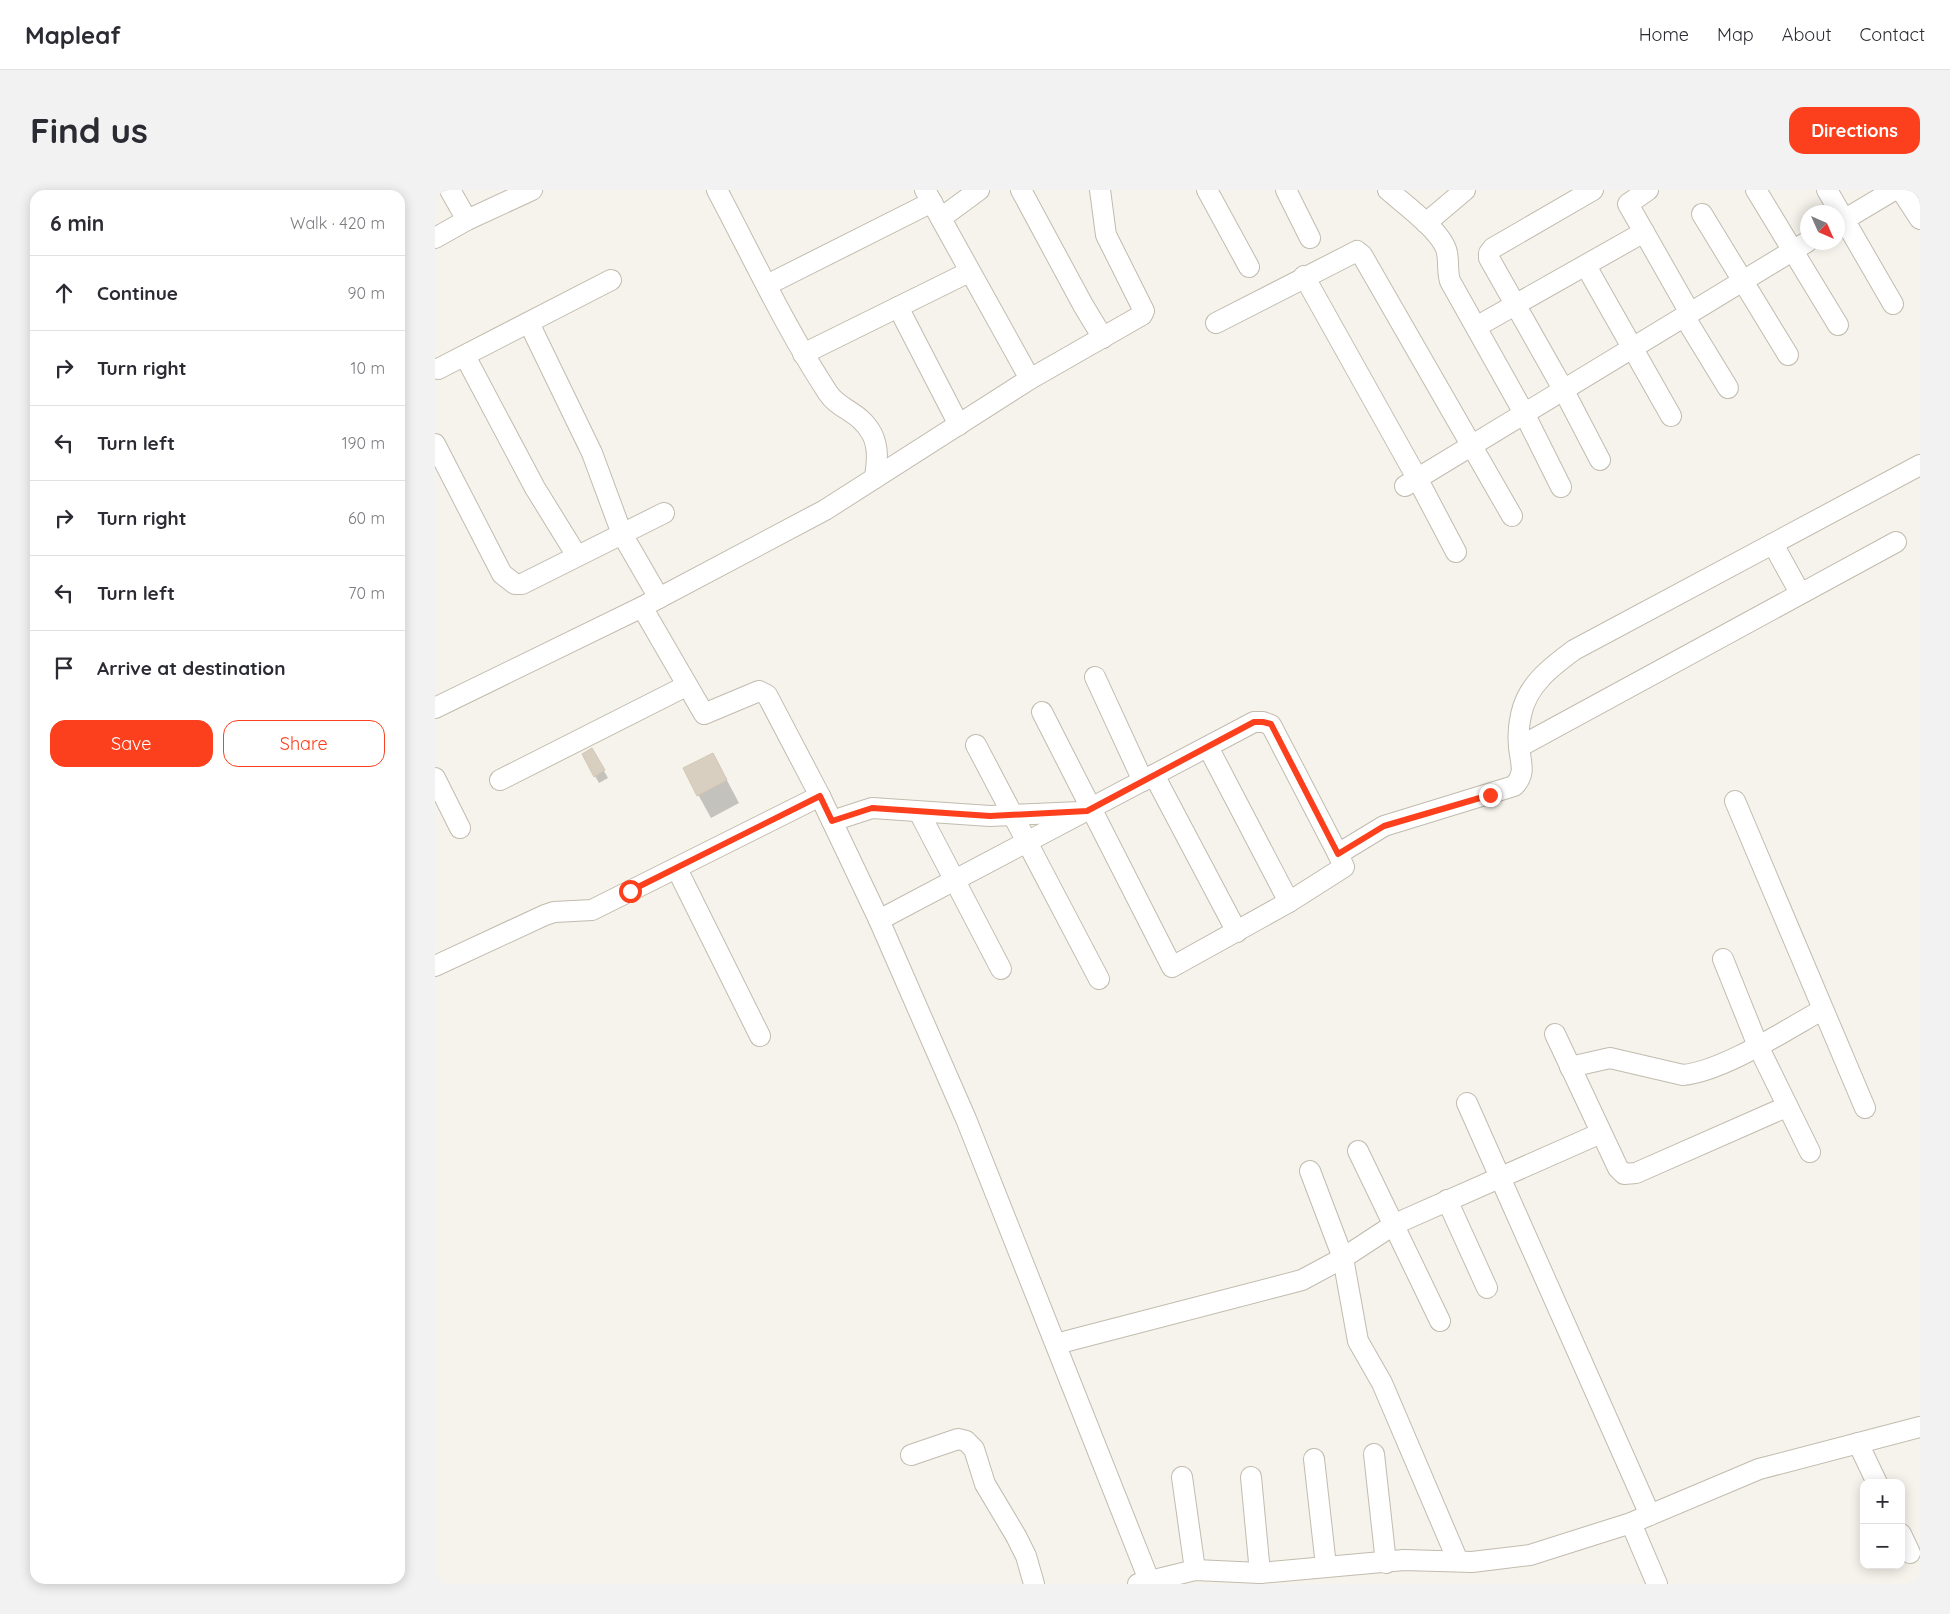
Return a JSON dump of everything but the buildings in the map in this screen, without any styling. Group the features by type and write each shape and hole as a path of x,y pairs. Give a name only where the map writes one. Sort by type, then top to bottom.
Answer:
{"street":[{"path":"450,190 467,220"},
{"path":"435,238 467,220 533,190"},
{"path":"717,190 803,354 830,396 863,419 872,435 878,452 875,478"},
{"path":"767,285 933,203 979,190"},
{"path":"1021,190 1083,305 1103,338"},
{"path":"435,708 650,602 825,510 1030,379 1103,338 1144,311 1106,235 1100,190"},
{"path":"1207,190 1249,267"},
{"path":"1286,190 1310,238"},
{"path":"1388,190 1425,223 1442,242 1447,253 1446,268 1450,281 1523,413 1561,487"},
{"path":"1425,223 1465,190"},
{"path":"1593,190 1490,251 1489,258 1563,389 1600,460"},
{"path":"1649,190 1624,197 1728,388"},
{"path":"1411,482 1800,246 1756,190"},
{"path":"1827,190 1834,205"},
{"path":"1845,219 1894,190"},
{"path":"1901,190 1920,219"},
{"path":"933,203 969,272 1030,379"},
{"path":"1702,214 1788,356"},
{"path":"1845,227 1893,304"},
{"path":"1476,327 1644,232"},
{"path":"1802,250 1838,325"},
{"path":"1216,323 1357,251 1362,255 1512,516"},
{"path":"1586,266 1671,416"},
{"path":"803,354 969,272"},
{"path":"1305,276 1411,482 1456,552"},
{"path":"436,367 465,356 611,280"},
{"path":"898,307 959,425"},
{"path":"529,322 592,453 621,534 650,602 687,686 704,714 759,691 764,692 820,796 879,920 966,1119 1056,1344 1143,1582 1195,1570 1260,1573 1404,1560 1472,1562 1530,1555 1631,1524 1759,1469 1920,1427"},
{"path":"465,356 535,488 577,556"},
{"path":"435,444 507,580 515,584 522,584 664,513"},
{"path":"1338,854 1384,826 1514,786 1521,779 1523,767 1519,747 1521,715 1532,688 1555,664 1574,650 1920,465"},
{"path":"1519,747 1896,542"},
{"path":"1773,544 1801,593"},
{"path":"1095,677 1149,778 1237,932"},
{"path":"500,780 687,686"},
{"path":"879,920 1027,843 1089,810 1149,778 1207,747 1254,722 1271,724 1343,867 1289,902 1172,967 1089,810 1041,712"},
{"path":"976,745 1099,979"},
{"path":"1207,747 1289,902"},
{"path":"435,778 460,828"},
{"path":"435,966 545,915 554,912 592,910 820,796"},
{"path":"1735,801 1865,1108"},
{"path":"832,821 872,808 919,812 1012,815 1089,810"},
{"path":"919,812 1001,969"},
{"path":"677,869 760,1036"},
{"path":"1723,959 1758,1046 1786,1108 1809,1152"},
{"path":"1570,1067 1610,1058 1683,1075 1696,1074 1758,1046 1822,1010"},
{"path":"1555,1034 1617,1168 1624,1174 1636,1174 1786,1108"},
{"path":"1467,1103 1650,1515"},
{"path":"1056,1344 1302,1280 1343,1258 1395,1224 1601,1133"},
{"path":"1358,1151 1440,1320"},
{"path":"1311,1171 1343,1258 1358,1341 1382,1383 1458,1561"},
{"path":"1447,1200 1487,1288"},
{"path":"911,1455 958,1438 966,1441 973,1450 985,1484 996,1505 1016,1536 1034,1584"},
{"path":"1859,1443 1875,1479"},
{"path":"1375,1454 1386,1563"},
{"path":"1315,1459 1326,1566"},
{"path":"1182,1477 1195,1570"},
{"path":"1251,1478 1260,1573"},
{"path":"1631,1524 1657,1584"},
{"path":"1905,1542 1910,1552"}],"route":[{"path":"630,891 820,796 832,821 847,814 872,808 990,816 1087,811 1254,722 1271,724 1338,854 1384,826 1490,795"}]}
